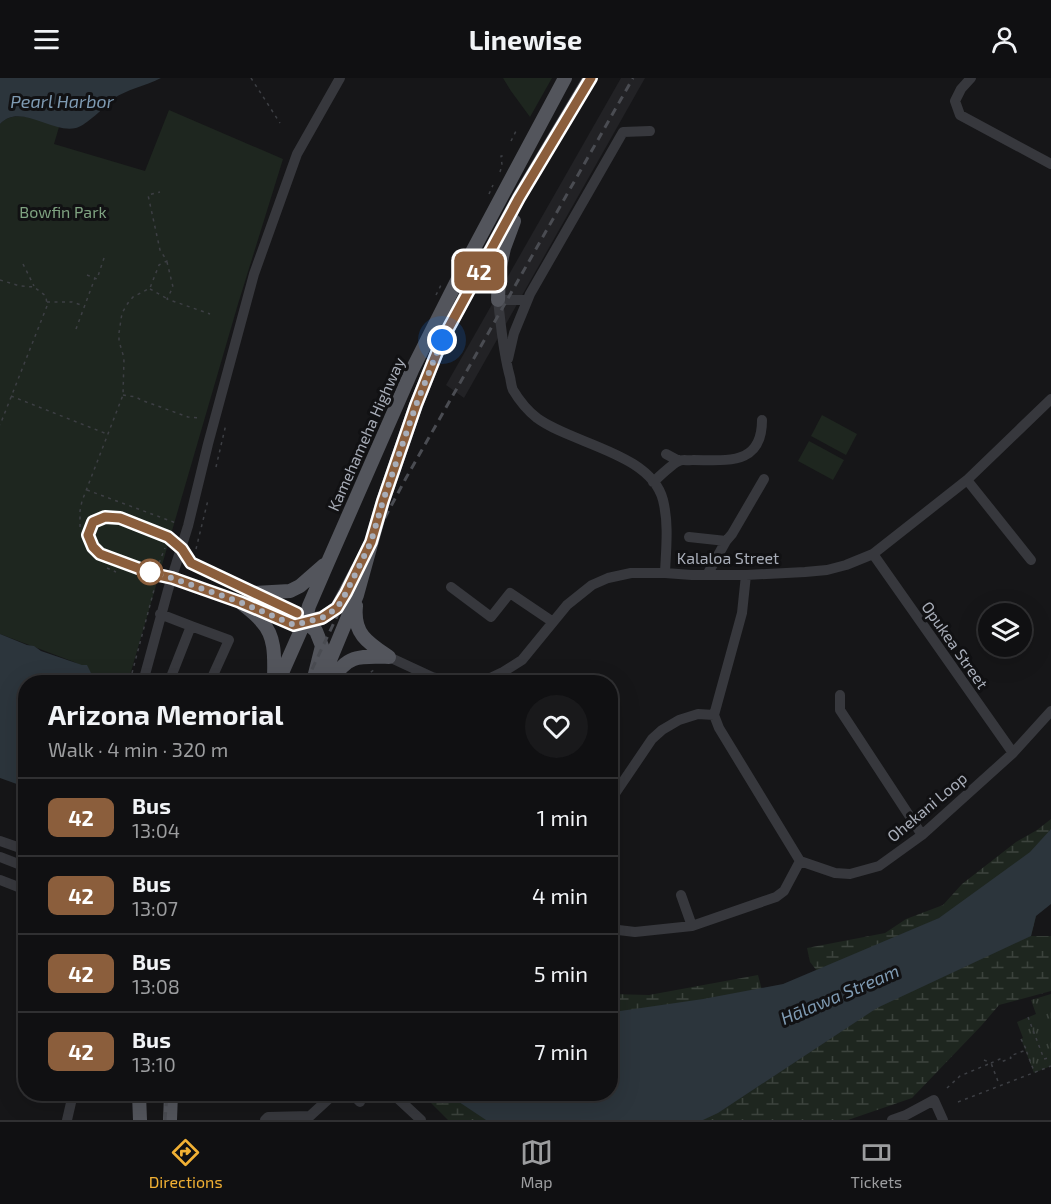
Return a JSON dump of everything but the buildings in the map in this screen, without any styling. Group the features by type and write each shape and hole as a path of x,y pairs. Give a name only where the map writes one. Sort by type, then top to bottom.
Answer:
{"main road":[{"name":"Kamehameha Highway","path":"279,675 305,621 309,606 413,368 565,78"},
{"name":"Kamehameha Highway","path":"324,675 357,595 383,501 416,405 442,340 519,198 590,78"},
{"path":"498,300 499,271 519,198"},
{"path":"305,621 322,618 337,608 371,542"},
{"path":"254,593 290,591 300,586 328,562"},
{"path":"357,595 355,617 358,629 367,642 389,657"},
{"path":"240,602 263,623 270,637 274,650 276,675"},
{"path":"305,621 316,631 322,646 315,675"},
{"path":"336,675 343,664 355,658 389,657"},
{"path":"139,1101 140,1120"},
{"path":"170,1120 171,1101"}],"street":[{"path":"145,675 160,614 182,549 254,274 297,154 340,78"},
{"path":"971,78 961,89 955,101 960,115 1051,164"},
{"path":"506,365 514,333 527,300 623,132 651,131"},
{"path":"527,300 498,300 506,365 513,389 528,410 537,418 644,470 663,497 667,520 665,573"},
{"name":"Kalaloa Street","path":"497,675 522,660 567,605 592,585 608,578 631,573 746,575 827,570 873,554 967,480 1051,399"},
{"path":"666,454 679,461 736,459 748,454 757,445 762,420"},
{"path":"653,482 679,461"},
{"path":"707,575 764,479"},
{"path":"967,480 1031,560"},
{"path":"105,517 120,518 168,537 182,549 191,563 297,613 305,621 294,625 240,602 100,554 93,547 88,535 93,522 105,517"},
{"path":"689,537 726,541"},
{"name":"Opukea Street","path":"873,554 1013,753"},
{"path":"618,930 636,932 692,926 776,897 784,891 800,861 719,728 714,715 742,613 746,575"},
{"path":"451,587 491,617 510,593 554,622"},
{"path":"160,614 229,640 213,675"},
{"path":"172,675 191,626"},
{"name":"Kalaloa Street","path":"389,657 428,675"},
{"path":"840,695 840,710 922,835"},
{"name":"Ohekani Loop","path":"800,861 835,873 850,874 879,866 922,835 1013,753 1051,711"},
{"path":"618,789 652,739 662,730 679,720 698,714 714,715"},
{"path":"0,841 18,847"},
{"path":"0,857 18,864"},
{"path":"0,880 18,887"},
{"path":"681,895 692,926"},
{"path":"892,1120 934,1100 943,1120"},
{"path":"67,1120 72,1101"},
{"path":"265,1120 268,1117 310,1118 327,1101"},
{"path":"401,1101 421,1120"}],"path":[{"path":"250,78 280,123"},
{"path":"511,141 516,131"},
{"path":"501,171 501,156 503,156"},
{"path":"486,198 496,180"},
{"path":"160,192 148,195 160,250 167,261 172,287 167,299"},
{"path":"76,329 105,255"},
{"path":"11,396 107,434 123,395 124,358 119,341 122,313 133,297 150,288 159,265 167,261"},
{"path":"0,425 47,306 46,296 34,287 23,264"},
{"path":"87,275 95,278"},
{"path":"433,300 443,279"},
{"path":"0,280 20,286 34,287"},
{"path":"150,288 167,299 210,314"},
{"path":"46,302 72,302 84,306"},
{"path":"123,395 136,397 188,417 200,418"},
{"path":"216,467 226,424"},
{"path":"87,490 176,523"},
{"path":"196,550 208,500"},
{"path":"159,564 166,545"},
{"path":"132,673 155,585"},
{"path":"366,675 374,670"},
{"path":"1028,1017 1044,1059 1051,1057"},
{"path":"1021,1039 1034,1072"},
{"path":"947,1088 960,1076 1000,1059 1001,1062 1026,1050"},
{"path":"984,1060 991,1063 1000,1086"},
{"path":"958,1102 1051,1066"}],"shaded area":[{"path":"621,78 645,78 464,398 446,385"}],"green space":[{"path":"503,78 552,78 530,117"},
{"name":"Bowfin Park","path":"169,110 283,159 238,304 130,675 94,674 74,662 0,634 0,124 6,119 20,116 44,122 59,127 54,144 145,171"},
{"path":"822,415 857,434 846,455 811,436"},
{"path":"809,441 844,460 833,480 798,461"},
{"path":"1051,819 1051,863 821,976 810,962 807,948 885,933 906,919 943,905 962,884 1016,842"},
{"path":"1036,916 1031,936 1051,936 1051,991 999,1005 912,1098 848,1120 448,1120 429,1101 618,1101 618,1091"},
{"path":"758,975 763,994 618,1031 618,994 649,995"},
{"path":"1051,994 1051,1066 1034,1073 1017,1022 1036,1014 1031,1000"}],"water":[{"name":"Pearl Harbor","path":"0,78 161,78 118,96 85,123 76,128 67,129 17,116 8,118 0,124"},
{"path":"0,634 34,646 41,651 87,665 91,673 107,675 18,675 18,784 0,778"},
{"name":"Hālawa Stream","path":"1051,829 1051,904 1036,916 1031,936 877,1008 718,1113 703,1120 486,1120 458,1101 618,1101 618,1011 703,999 783,984 939,918 1030,852"}],"railway":[{"path":"309,675 372,542 406,478 633,78"},
{"path":"165,1120 166,1101"}],"bus line":[{"name":"42","path":"297,613 191,563 182,549 168,537 120,518 105,517 93,522 88,535 93,547 100,554 240,602 294,625 322,618 337,608 371,542 416,405 442,340 519,198 591,78"}],"route":[{"path":"150,572 240,602 294,625 322,618 337,608 371,542 416,405 442,340"}]}
